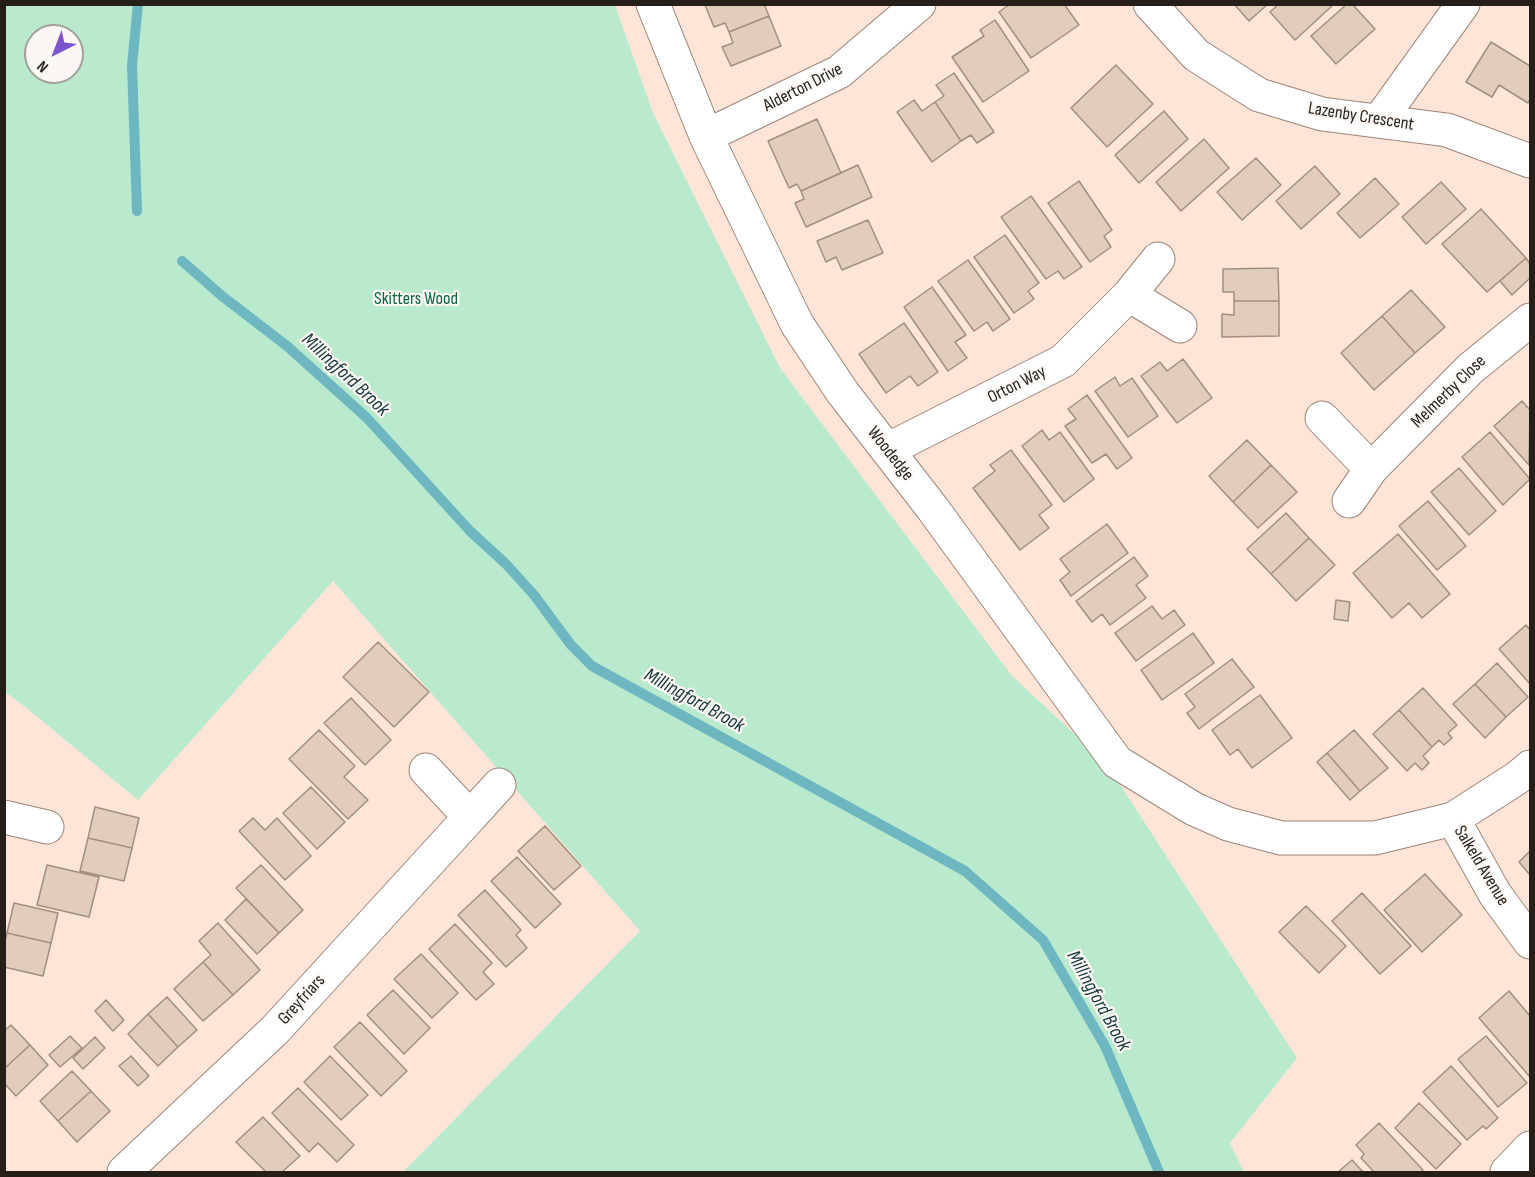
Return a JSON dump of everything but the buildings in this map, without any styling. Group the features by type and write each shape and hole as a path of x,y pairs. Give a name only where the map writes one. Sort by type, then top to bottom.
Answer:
{"street":[{"name":"Woodedge","path":"653,4 706,136 797,324 843,393 933,509 1117,762 1194,809 1228,824 1281,838 1375,838 1453,819"},
{"name":"Alderton Drive","path":"706,136 839,72 919,4"},
{"name":"Lazenby Crescent","path":"1150,4 1196,55 1259,95 1322,114 1447,130 1530,161"},
{"path":"1379,121 1463,4"},
{"name":"Orton Way","path":"887,450 1063,361 1129,295 1158,259"},
{"path":"1129,295 1180,326"},
{"name":"Melmerby Close","path":"1349,501 1371,469 1470,369 1530,320"},
{"path":"1322,418 1371,469"},
{"path":"1453,819 1517,778 1530,767"},
{"path":"426,770 470,818"},
{"name":"Greyfriars","path":"124,1173 275,1029 499,785"},
{"path":"4,817 47,827"},
{"name":"Salkeld Avenue","path":"1453,819 1495,894 1530,942"},
{"path":"1507,1173 1530,1148"}],"green space":[{"name":"Skitters Wood","path":"5,5 615,5 653,113 780,368 1012,676 1106,763 1297,1058 1230,1143 1244,1172 403,1172 640,931 333,581 138,800 5,692"}],"waterway":[{"name":"Millingford Brook","path":"137,211 132,65 138,4"},
{"name":"Millingford Brook","path":"182,261 222,296 287,346 367,418 470,531 506,564 534,595 571,645 592,666 965,871 1043,940 1105,1046 1159,1172"}]}
